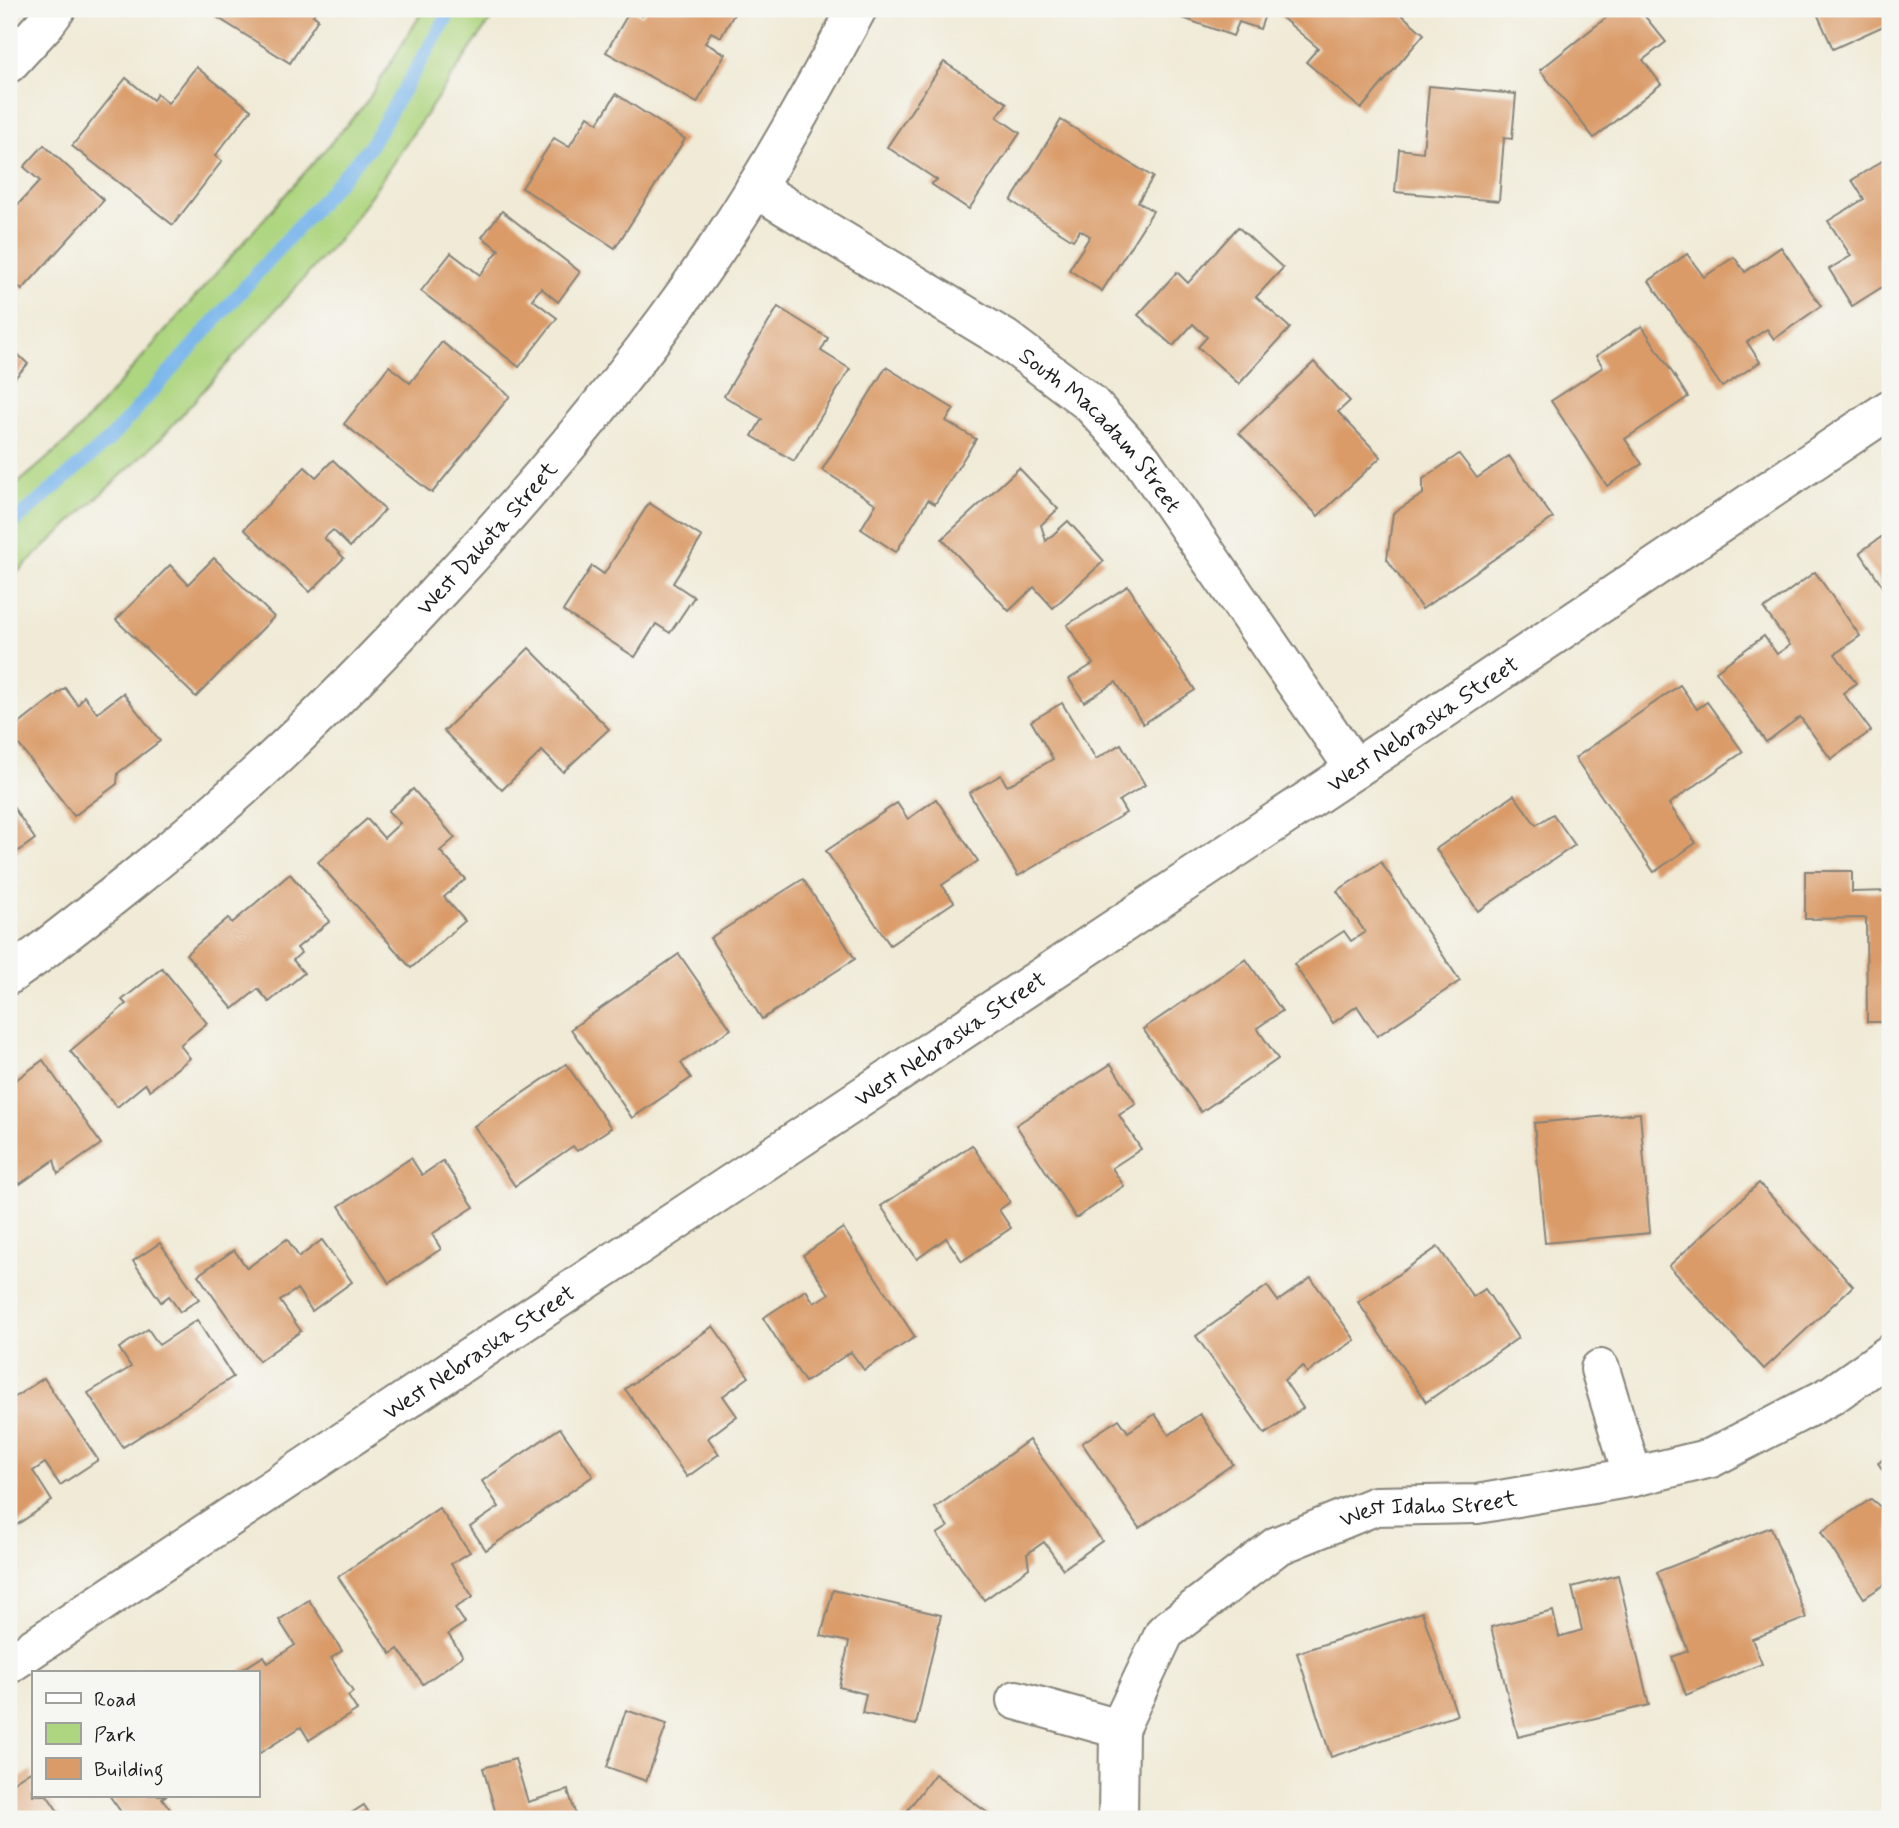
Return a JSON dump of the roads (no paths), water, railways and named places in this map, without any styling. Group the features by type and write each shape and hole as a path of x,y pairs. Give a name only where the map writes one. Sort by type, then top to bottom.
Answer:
{"street":[{"path":"9,64 56,9"},
{"name":"West Dakota Street","path":"9,975 219,808 302,731 387,647 574,440 671,313 755,188 800,115 857,9"},
{"name":"South Macadam Street","path":"755,188 1005,340 1090,403 1142,460 1355,768"},
{"name":"West Nebraska Street","path":"9,1664 1890,409"},
{"name":"West Idaho Street","path":"1118,1819 1119,1729 1165,1632 1278,1546 1375,1506 1477,1504 1633,1477 1711,1458 1832,1395 1890,1354"},
{"path":"1600,1369 1633,1477"},
{"path":"1016,1700 1119,1729"}],"waterway":[{"path":"9,527 110,439 370,146 452,9"}]}
